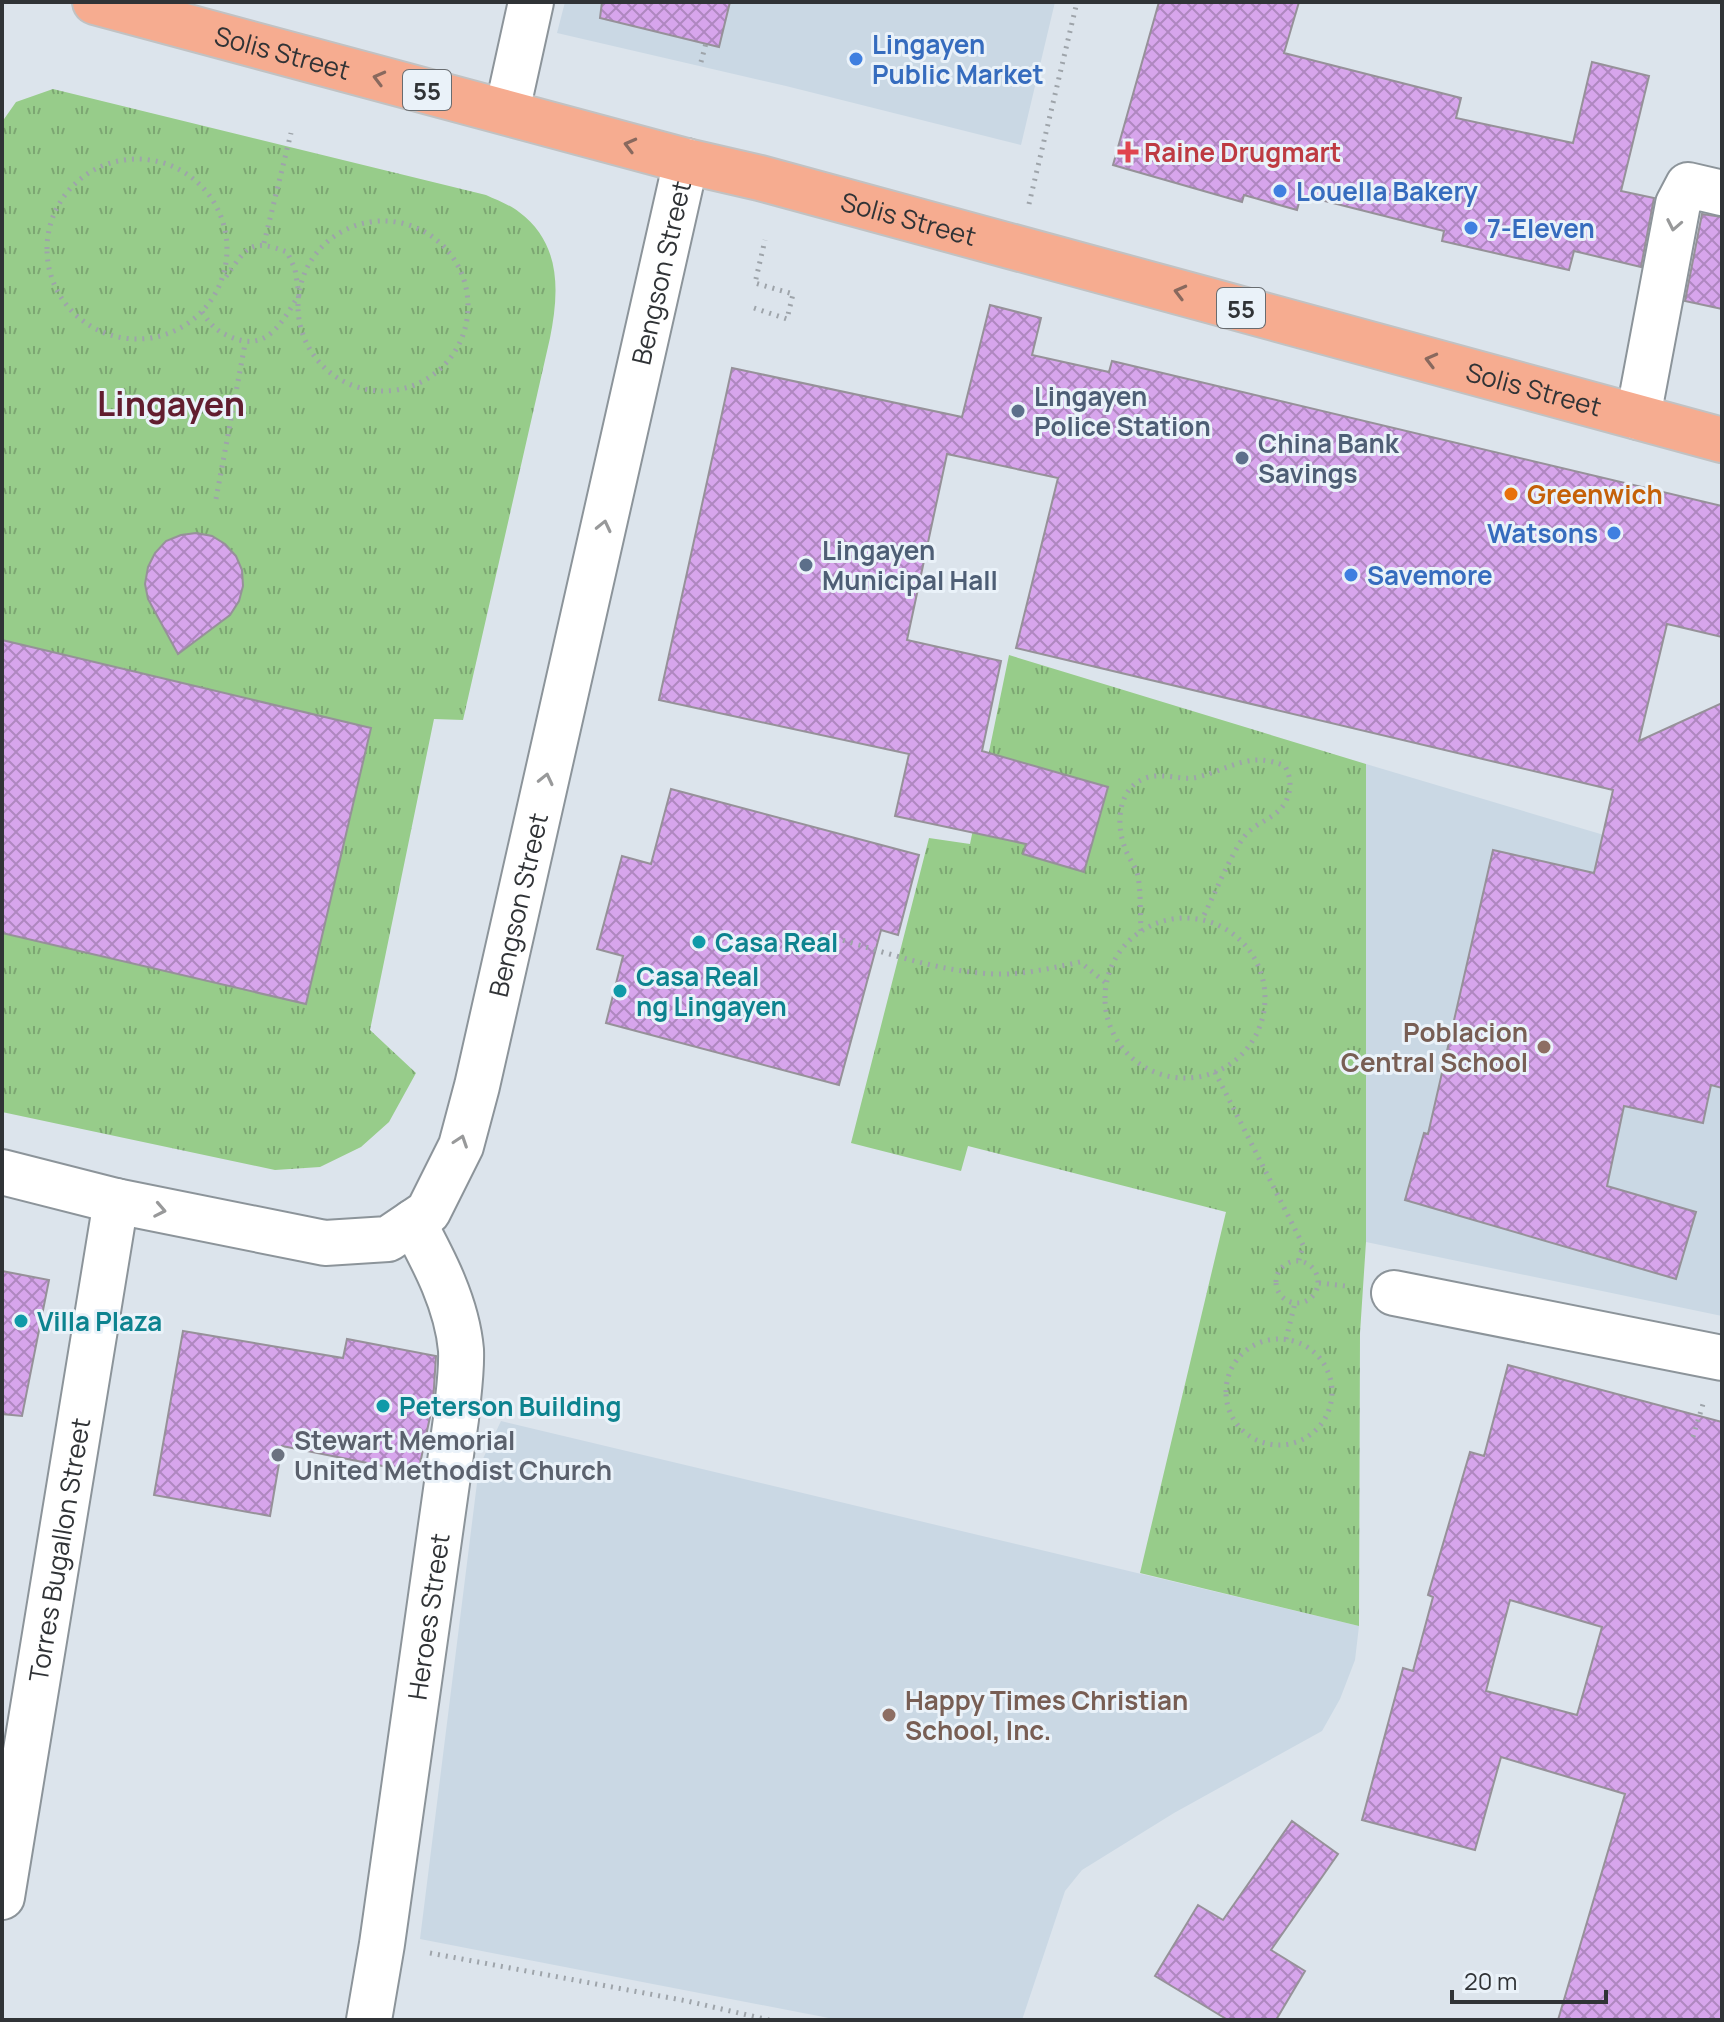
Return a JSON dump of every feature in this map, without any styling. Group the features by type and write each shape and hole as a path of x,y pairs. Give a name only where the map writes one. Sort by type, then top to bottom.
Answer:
{"highway":[{"name":"Solis Street","path":"95,2 1018,247 1722,440"}],"street":[{"path":"507,111 531,2"},
{"name":"Bengson Street","path":"2,1172 116,1201 325,1243 388,1239 428,1212 461,1146 477,1086 686,161"},
{"path":"1638,417 1678,204 1688,185 1722,193"},
{"name":"Torres Bugallon Street","path":"2,1897 116,1201"},
{"name":"Heroes Street","path":"369,2020 456,1419 461,1351 455,1318 436,1266 413,1222"},
{"path":"1394,1293 1722,1358"}],"path":[{"path":"1018,247 1077,2"},
{"path":"701,62 706,43"},
{"path":"264,243 291,133"},
{"path":"202,312 214,330 245,344 265,339 284,319 299,295 312,259 330,240 352,226 378,221 404,223 428,233 448,250 462,272 468,301 465,330 452,357 431,377 404,389 374,391 346,383 323,366 306,341 299,313 299,295 295,269 287,252 264,243 246,248 202,312 176,331 146,339 116,338 87,325 64,303 49,275 46,243 53,213 71,187 96,167 125,158 157,159 185,171 209,193 224,220 228,252 222,282"},
{"path":"754,308 787,319 793,294 755,283 765,240"},
{"path":"216,499 245,344"},
{"path":"1141,931 1138,873 1125,848 1120,828 1121,805 1129,789 1148,777 1193,778 1242,761 1265,758 1285,766 1292,780 1286,801 1274,816 1254,826 1243,838 1202,919"},
{"path":"1202,919 1225,929 1245,945 1259,966 1264,991 1262,1016 1253,1039 1237,1059 1215,1072 1191,1078 1167,1077 1144,1067 1125,1052 1112,1032 1105,1008 1106,983 1113,963 1125,945 1141,931 1160,921 1202,919"},
{"path":"820,934 957,971 998,974 1080,962 1106,983"},
{"path":"1215,1072 1303,1245 1299,1260"},
{"path":"1299,1260 1309,1264 1317,1273 1319,1283 1306,1301 1295,1303 1285,1299 1278,1291 1276,1280 1279,1269 1288,1262 1299,1260"},
{"path":"1286,1339 1295,1303"},
{"path":"1286,1339 1303,1345 1317,1355 1327,1370 1331,1387 1330,1405 1323,1421 1311,1434 1295,1443 1278,1446 1260,1442 1240,1427 1227,1405 1226,1388 1239,1357 1253,1346 1269,1340 1286,1339"},
{"path":"382,1944 687,2001 769,2020"}],"shaded area":[{"name":"Lingayen Public Market","path":"565,2 1055,2 1021,145 557,33"},
{"name":"Poblacion Central School","path":"1366,764 1661,852 1722,846 1722,1316 1366,1242"},
{"name":"Happy Times Christian School, Inc.","path":"501,1421 1359,1626 1355,1660 1340,1699 1322,1731 1174,1813 1082,1870 1065,1891 1022,2020 839,2020 420,1939 479,1467"}],"green space":[{"path":"53,89 486,195 515,209 533,225 550,254 554,270 555,304 550,338 463,720 434,719 370,1030 416,1073 389,1122 361,1147 320,1167 275,1170 2,1112 2,122 16,102"},
{"path":"1009,655 1366,764 1366,1242 1360,1333 1359,1626 1140,1573 1226,1212 968,1146 961,1171 851,1143 929,838 970,844"}],"building":[{"path":"602,2 730,2 719,47 600,18"},
{"path":"1159,2 1299,2 1284,53 1461,98 1456,118 1573,143 1592,62 1649,76 1621,191 1654,198 1641,267 1574,251 1569,270 1442,241 1444,231 1301,195 1297,210 1244,195 1242,202 1113,165"},
{"path":"1702,214 1722,217 1722,309 1685,301"},
{"path":"990,305 1041,318 1032,355 1109,372 1112,361 1722,506 1722,637 1667,624 1639,741 1722,703 1722,1088 1711,1085 1703,1123 1624,1106 1607,1186 1696,1212 1676,1279 1405,1200 1424,1133 1428,1134 1493,850 1594,873 1613,790 1016,648 1058,478 947,454 907,640 1001,661 982,751 1108,787 1084,872 1023,854 1026,844 895,816 909,754 659,700 732,368 962,417"},
{"path":"196,533 212,536 236,556 242,570 243,586 239,601 230,615 178,654 148,599 145,584 148,567 166,541"},
{"path":"2,640 371,728 306,1004 2,933"},
{"name":"Casa Real","path":"671,789 919,855 898,935 881,930 839,1085 606,1023 623,956 597,949 622,856 651,864"},
{"name":"Villa Plaza","path":"2,1271 49,1280 22,1416 2,1414"},
{"path":"183,1331 343,1358 347,1339 436,1356 433,1403 418,1473 282,1446 270,1516 154,1495"},
{"path":"1508,1365 1722,1422 1722,2020 1558,2020 1625,1794 1501,1757 1475,1850 1362,1820 1403,1668 1413,1671 1433,1597 1428,1595 1470,1452 1484,1456","holes":["1510,1600 1602,1627 1577,1715 1486,1691"]},
{"path":"1292,1821 1338,1854 1271,1950 1305,1971 1276,2020 1228,2020 1155,1976 1198,1905 1223,1920"}],"place":[{"name":"Lingayen Public Market","path":"856,59"},
{"name":"Raine Drugmart","path":"1128,152"},
{"name":"Louella Bakery","path":"1280,191"},
{"name":"7-Eleven","path":"1471,228"},
{"name":"Lingayen Police Station","path":"1018,411"},
{"name":"China Bank Savings","path":"1242,458"},
{"name":"Greenwich","path":"1511,494"},
{"name":"Watsons","path":"1614,533"},
{"name":"Lingayen Municipal Hall","path":"806,565"},
{"name":"Savemore","path":"1351,575"},
{"name":"Casa Real","path":"699,942"},
{"name":"Casa Real ng Lingayen","path":"620,991"},
{"name":"Poblacion Central School","path":"1544,1047"},
{"name":"Villa Plaza","path":"21,1321"},
{"name":"Peterson Building","path":"383,1406"},
{"name":"Stewart Memorial United Methodist Church","path":"278,1455"},
{"name":"Happy Times Christian School, Inc.","path":"889,1715"}],"district":[{"name":"Lingayen","path":"171,403"}]}
